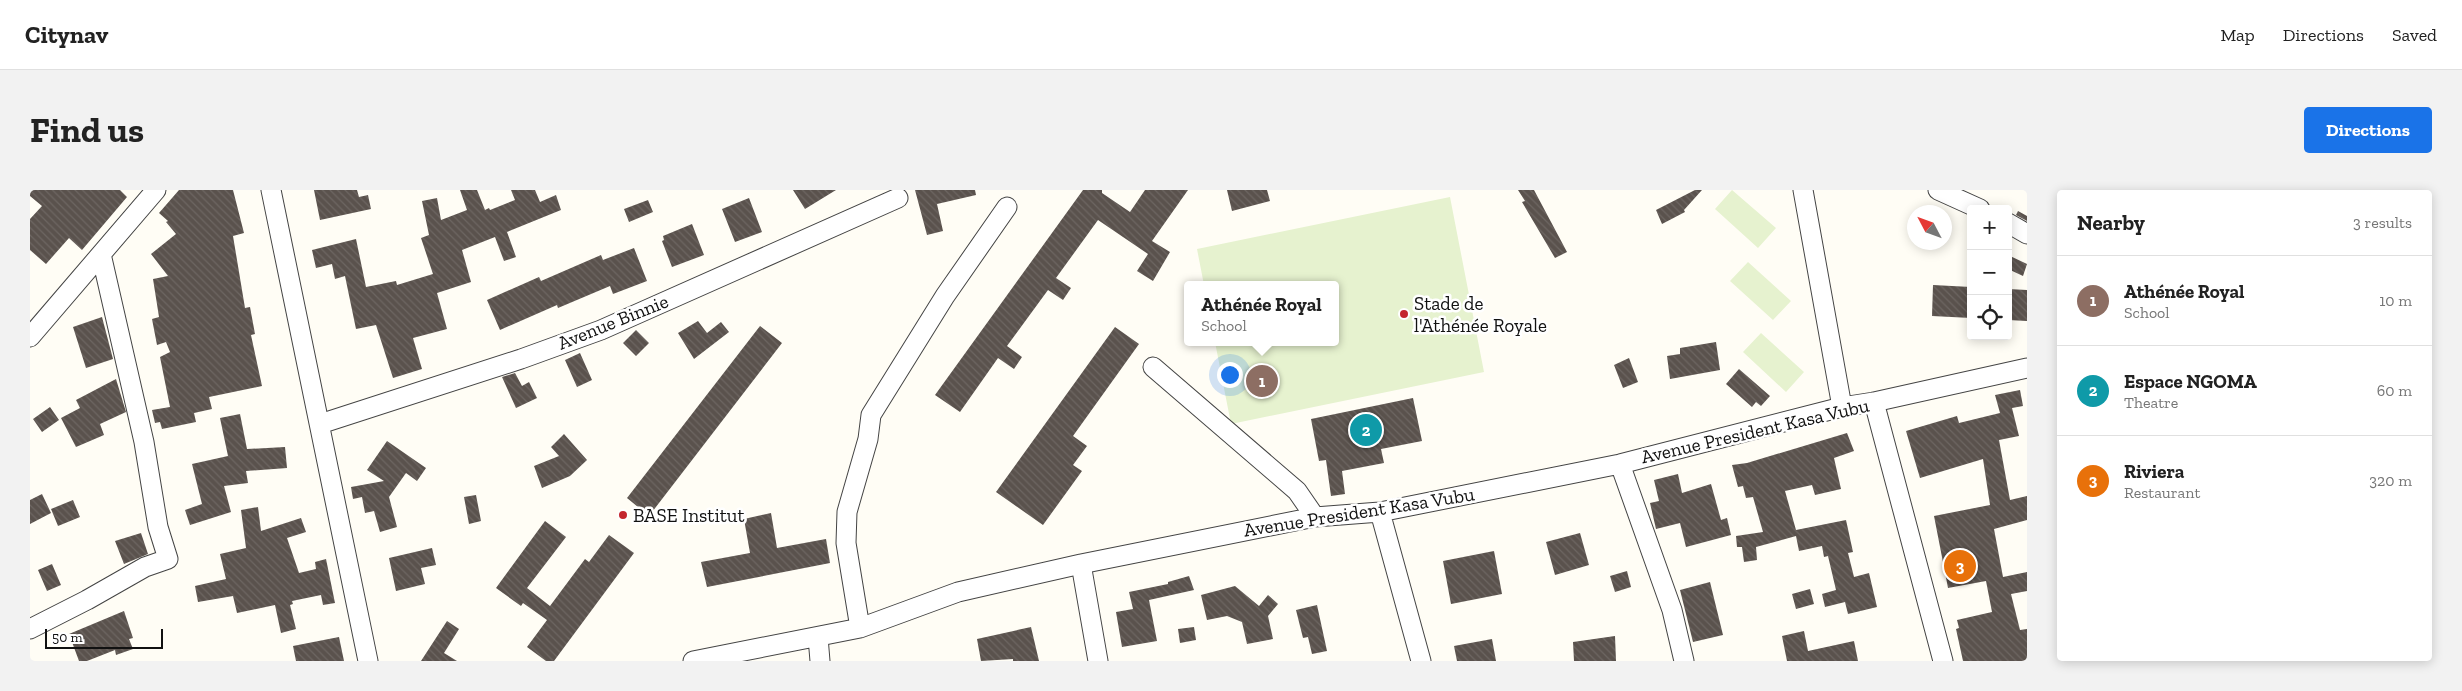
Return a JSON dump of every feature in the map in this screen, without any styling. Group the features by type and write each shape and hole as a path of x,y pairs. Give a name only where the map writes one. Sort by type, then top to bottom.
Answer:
{"street":[{"path":"30,337 156,190"},
{"path":"271,190 368,661"},
{"path":"1803,190 1842,407"},
{"path":"1938,190 1971,205"},
{"name":"Avenue Binnie","path":"320,424 521,359 601,330 898,198"},
{"path":"860,628 846,543 847,512 868,440 871,415 945,296 1007,207"},
{"path":"2012,226 2027,234"},
{"path":"30,629 87,600 145,567 168,559 158,527 144,442 101,254"},
{"path":"1153,367 1297,491 1315,517"},
{"name":"Avenue President Kasa Vubu","path":"693,661 860,628 958,592 1081,564 1315,517 1380,512 1620,464 1842,407 1874,402 2027,368"},
{"path":"1874,402 1943,661"},
{"path":"1620,464 1672,610 1684,661"},
{"path":"1380,512 1422,661"},
{"path":"1081,564 1098,661"},
{"path":"818,637 820,661"}],"green space":[{"path":"1732,190 1776,228 1758,248 1715,209"},
{"name":"Stade de l'Athénée Royale","path":"1450,197 1484,372 1231,424 1216,346 1339,346 1339,281 1203,281 1197,249"},
{"path":"1748,262 1791,301 1773,320 1730,281"},
{"path":"1761,333 1804,372 1786,392 1743,352"}],"building":[{"path":"30,190 120,190 127,197 82,250 69,238 46,264 30,250 30,219 42,206 30,196"},
{"path":"179,190 233,190 244,233 233,236 245,308 250,307 255,334 251,335 262,386 209,397 212,409 194,413 196,422 162,429 160,422 155,423 152,410 170,407 160,357 170,352 166,342 157,345 152,319 159,317 153,279 168,276 151,254 176,234 166,222 168,221 159,213"},
{"path":"314,190 357,190 359,197 368,195 371,209 320,220"},
{"path":"460,190 477,190 485,210 489,208 490,210 515,200 511,190 535,190 540,202 556,195 561,210 507,232 516,257 504,261 495,237 462,250 471,282 437,293 447,329 413,338 422,369 393,378 376,325 356,329 345,276 335,279 332,264 316,268 312,250 356,239 366,287 396,281 397,285 433,274 421,238 429,235 422,201 437,198 441,220 467,210"},
{"path":"793,190 836,190 805,209"},
{"path":"915,190 975,190 976,195 937,204 943,231 927,235"},
{"path":"1083,190 1102,190 1102,193 1130,212 1145,190 1188,190 1152,241 1170,252 1153,281 1137,271 1148,254 1098,220 1056,278 1071,288 1063,300 1048,290 1007,346 1022,357 1014,369 998,358 960,412 935,395"},
{"path":"1227,190 1267,190 1270,201 1232,211"},
{"path":"1518,190 1534,190 1567,252 1555,258 1522,202 1525,201"},
{"path":"1695,190 1702,190 1684,210 1685,212 1662,224 1656,210"},
{"path":"749,198 762,232 735,242 722,209"},
{"path":"648,200 653,212 629,222 624,209"},
{"path":"2018,211 2027,216 2027,221 2016,215"},
{"path":"692,224 704,255 672,267 662,241 664,240 663,236"},
{"path":"634,248 647,281 613,294 610,286 558,308 557,305 500,330 487,300 539,277 541,281 601,255 603,260"},
{"path":"2012,257 2027,264 2023,276 2012,271"},
{"path":"1933,285 1967,287 1967,318 1932,316"},
{"path":"2012,289 2027,290 2027,321 2012,320"},
{"path":"102,317 113,359 86,368 73,327"},
{"path":"698,321 707,333 721,322 729,332 694,359 678,333"},
{"path":"760,326 782,343 649,516 627,498"},
{"path":"1115,327 1139,344 1073,436 1087,446 1073,465 1082,471 1043,525 996,492"},
{"path":"636,330 649,343 636,356 623,343"},
{"path":"1716,342 1720,370 1670,379 1667,356 1680,354 1680,348"},
{"path":"580,353 592,380 577,387 565,360"},
{"path":"1629,358 1638,382 1623,388 1614,365"},
{"path":"1739,369 1770,396 1761,406 1756,402 1752,407 1726,384"},
{"path":"515,373 522,386 529,382 537,398 516,408 502,377"},
{"path":"116,379 126,412 100,424 104,435 76,447 61,418 80,408 76,400"},
{"path":"2020,390 2023,406 2012,408 2019,436 1999,440 2010,500 2027,496 2027,520 1994,529 2003,577 2027,572 2027,591 2011,594 2020,630 2027,629 2027,661 1963,661 1956,629 1959,628 1957,620 1992,612 1986,581 1948,588 1934,516 1990,505 1983,459 1920,478 1906,431 1957,416 1959,423 2000,413 1995,395"},
{"path":"1413,398 1422,441 1381,449 1384,463 1342,471 1345,494 1331,496 1326,460 1319,461 1311,419"},
{"path":"50,407 59,420 42,432 33,419"},
{"path":"240,414 247,449 285,447 287,468 246,471 248,483 224,486 231,512 190,525 185,510 202,504 192,464 228,456 220,418"},
{"path":"1847,433 1854,451 1834,458 1841,489 1815,495 1812,485 1785,491 1796,530 1846,520 1853,552 1848,553 1854,577 1869,573 1877,607 1848,614 1845,602 1825,607 1822,594 1836,590 1828,556 1824,557 1822,546 1799,551 1796,536 1756,547 1757,560 1744,562 1742,547 1737,547 1736,536 1763,532 1753,497 1746,498 1743,486 1738,487 1732,465 1747,463"},
{"path":"564,434 587,460 570,476 542,488 534,466 559,456 551,447"},
{"path":"387,441 426,468 417,481 406,473 389,497 397,527 380,532 374,511 365,513 362,497 353,499 351,487 384,481 367,470"},
{"path":"1678,474 1682,493 1711,484 1721,520 1727,518 1731,535 1686,547 1680,523 1656,529 1650,503 1659,501 1654,480"},
{"path":"42,494 51,513 30,524 30,500"},
{"path":"476,495 481,521 469,524 464,497"},
{"path":"73,500 80,517 58,526 51,509"},
{"path":"258,507 261,531 301,518 306,532 287,538 299,573 316,569 315,562 326,559 335,603 323,605 321,595 292,601 293,604 290,605 296,629 281,633 275,605 237,613 233,596 198,602 195,586 226,579 220,554 246,548 241,510"},
{"path":"771,513 777,548 826,539 830,563 707,587 701,562 750,553 744,519"},
{"path":"545,521 566,537 527,588 550,606 585,559 589,562 609,535 634,553 554,661 546,661 527,647 547,620 523,603 521,606 496,588"},
{"path":"141,533 148,554 124,564 115,541"},
{"path":"1580,533 1589,565 1555,575 1546,542"},
{"path":"432,548 436,565 421,568 425,584 396,591 389,558"},
{"path":"1494,551 1502,594 1451,604 1443,561"},
{"path":"52,564 61,585 47,591 38,570"},
{"path":"1627,571 1631,587 1615,592 1610,576"},
{"path":"1189,576 1194,590 1149,600 1157,641 1122,647 1116,612 1133,609 1129,592 1168,584 1168,582"},
{"path":"1710,582 1723,635 1693,642 1680,590"},
{"path":"1235,586 1259,606 1268,595 1278,604 1268,616 1273,639 1247,644 1242,622 1227,616 1207,620 1201,595"},
{"path":"1810,589 1814,604 1796,609 1792,594"},
{"path":"1317,605 1327,651 1312,654 1308,637 1303,638 1296,610"},
{"path":"124,611 133,638 129,639 133,649 116,655 115,650 87,661 79,661 69,634"},
{"path":"447,621 459,629 444,653 457,661 421,661"},
{"path":"1031,627 1039,661 1013,661 1013,659 981,661 977,639"},
{"path":"1194,627 1196,640 1180,643 1178,629"},
{"path":"1804,631 1808,651 1854,641 1858,661 1787,661 1782,636"},
{"path":"1615,636 1616,661 1574,661 1573,642"},
{"path":"339,637 344,661 296,661 293,646"},
{"path":"1492,639 1496,661 1457,661 1454,646"}],"place":[{"name":"Stade de l'Athénée Royale","path":"1404,314"},
{"name":"Athénée Royal","path":"1262,381"},
{"name":"Espace NGOMA","path":"1366,430"},
{"name":"BASE Institut","path":"623,515"},
{"name":"Riviera","path":"1960,566"}]}
